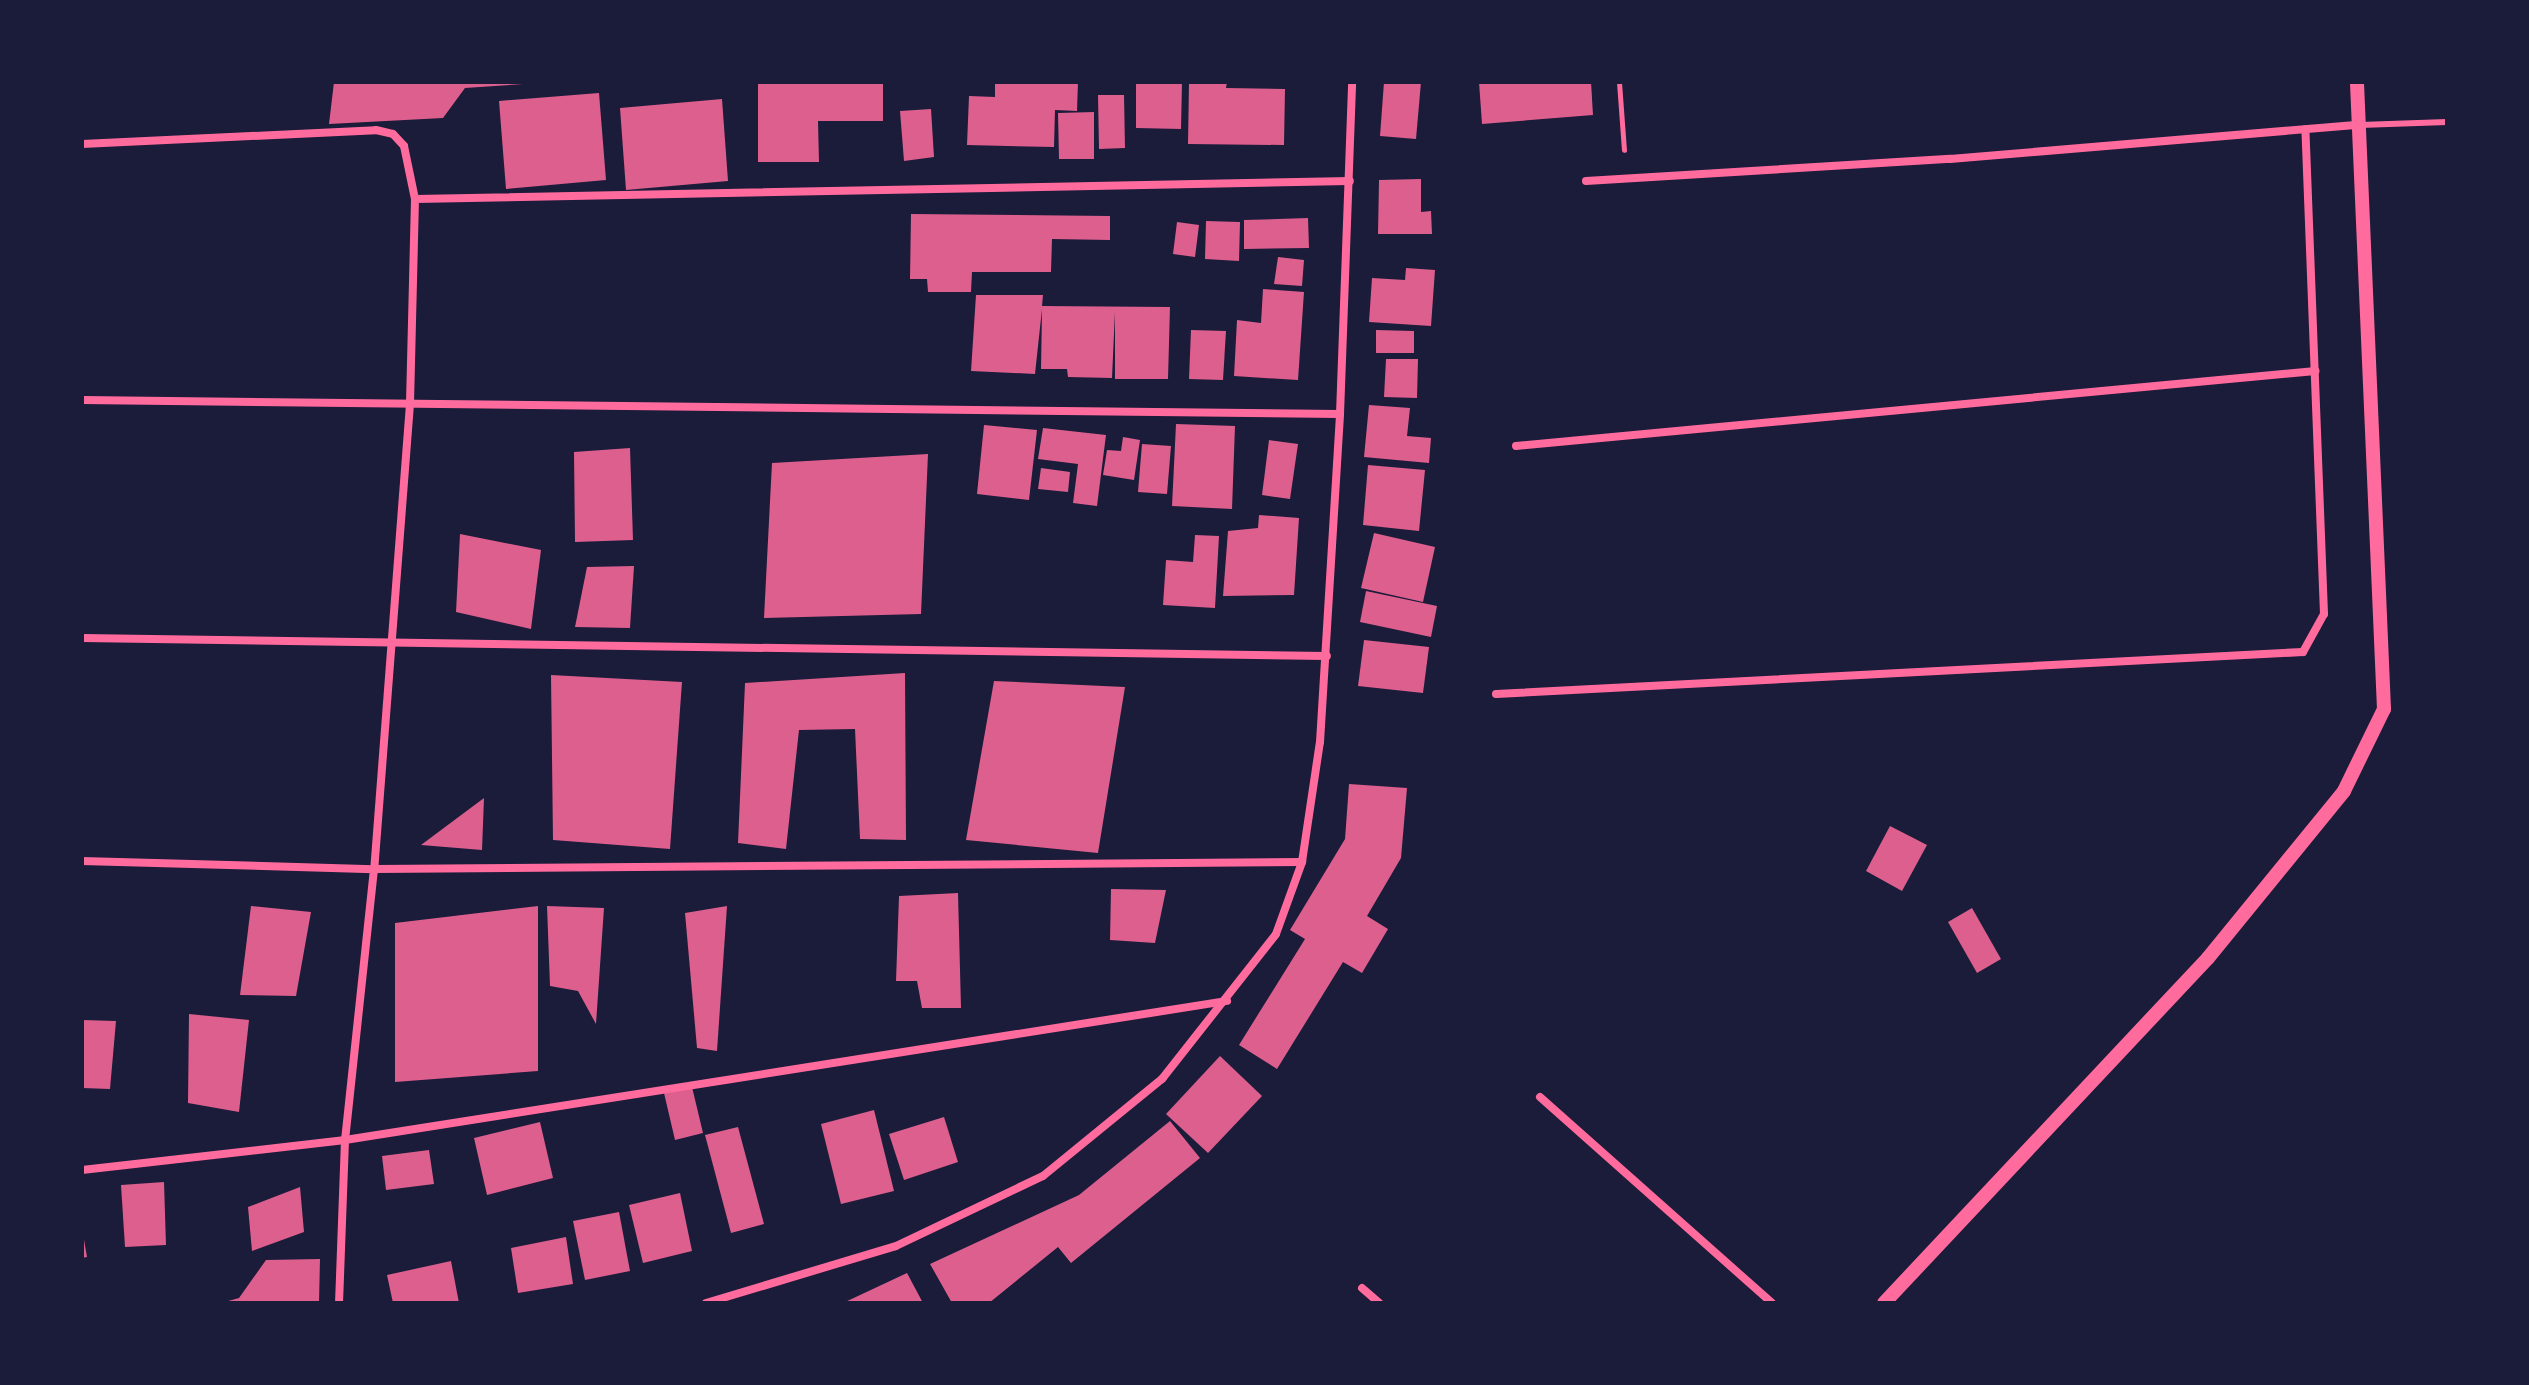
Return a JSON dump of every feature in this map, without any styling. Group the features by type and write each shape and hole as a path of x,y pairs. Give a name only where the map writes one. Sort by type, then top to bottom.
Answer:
{"street":[{"path":"706,1303 896,1246 1043,1176 1162,1079 1227,1001 1276,934 1302,862 1320,742 1340,414 1352,82"},
{"path":"1884,1303 2208,958 2344,791 2384,709 2357,82"},
{"path":"1586,181 1950,159 2360,125"},
{"path":"1496,694 2303,652 2324,614 2305,129"},
{"path":"82,144 376,130 393,134 404,146 415,199 410,404 374,869 345,1140 339,1303"},
{"path":"415,199 1350,181"},
{"path":"1516,446 2315,371"},
{"path":"82,400 1340,414"},
{"path":"82,638 1327,656"},
{"path":"82,861 374,869 1302,862"},
{"path":"82,1170 345,1140 1227,1001"},
{"path":"1540,1097 1772,1303"},
{"path":"1362,1288 1379,1303"}],"lane":[{"path":"2360,125 2447,122"}],"path":[{"path":"1619,82 1627,179"}],"building":[{"path":"334,82 523,84 465,88 443,118 329,124"},
{"path":"758,82 883,82 883,121 818,121 819,162 758,162"},
{"path":"995,82 1078,82 1077,111 1055,110 1054,147 967,145 969,96 995,97"},
{"path":"1136,82 1182,82 1181,129 1136,128"},
{"path":"1189,82 1227,82 1226,88 1285,89 1284,145 1188,144"},
{"path":"1384,82 1421,82 1416,139 1380,136"},
{"path":"1479,82 1591,82 1593,115 1482,124"},
{"path":"599,93 606,180 506,189 499,101"},
{"path":"1098,95 1124,95 1125,148 1099,149"},
{"path":"722,99 728,181 626,190 620,108"},
{"path":"931,109 934,157 904,161 900,111"},
{"path":"1094,112 1094,159 1059,159 1058,113"},
{"path":"1421,179 1421,212 1431,211 1432,234 1378,234 1379,180"},
{"path":"911,214 1110,216 1110,240 1052,239 1051,272 972,272 971,292 928,292 927,279 910,279"},
{"path":"1308,218 1309,248 1244,249 1244,220"},
{"path":"1206,221 1240,222 1239,261 1205,259"},
{"path":"1177,222 1199,225 1195,257 1173,254"},
{"path":"1278,257 1304,260 1302,286 1274,284"},
{"path":"1406,268 1435,270 1431,326 1369,322 1372,278 1405,280"},
{"path":"1263,289 1304,292 1298,380 1234,376 1237,320 1261,323"},
{"path":"976,295 1043,295 1042,306 1170,307 1168,379 1115,379 1115,312 1112,378 1068,377 1067,369 1041,369 1042,309 1035,374 971,371"},
{"path":"1191,330 1226,331 1223,380 1189,379"},
{"path":"1376,330 1414,331 1414,353 1376,353"},
{"path":"1386,359 1418,359 1417,398 1384,397"},
{"path":"1369,405 1410,408 1407,436 1431,438 1429,463 1364,457"},
{"path":"1176,424 1235,426 1232,509 1172,506"},
{"path":"984,425 1037,430 1029,500 977,494"},
{"path":"1043,428 1106,435 1097,506 1073,503 1078,464 1038,459"},
{"path":"1123,437 1140,440 1134,480 1103,475 1107,450 1121,451"},
{"path":"1269,440 1298,444 1290,499 1262,495"},
{"path":"1142,444 1171,446 1167,494 1138,492"},
{"path":"630,448 633,540 575,542 574,452"},
{"path":"928,454 921,614 764,618 772,463"},
{"path":"1368,465 1425,470 1419,531 1363,525"},
{"path":"1041,468 1070,472 1068,492 1038,489"},
{"path":"1259,515 1299,518 1294,595 1223,596 1228,531 1258,528"},
{"path":"1374,533 1435,547 1423,602 1361,588"},
{"path":"460,534 541,550 531,629 456,612"},
{"path":"1195,535 1219,536 1215,608 1163,605 1166,560 1193,562"},
{"path":"634,566 630,628 575,627 587,567"},
{"path":"1366,591 1437,606 1431,637 1360,622"},
{"path":"1364,640 1429,647 1423,693 1358,686"},
{"path":"905,673 906,840 860,839 855,729 799,730 786,849 738,843 745,683"},
{"path":"551,675 682,682 670,849 553,840"},
{"path":"994,681 1125,687 1098,853 966,840"},
{"path":"1349,784 1407,788 1401,858 1367,916 1388,929 1362,973 1343,962 1277,1069 1239,1045 1305,939 1290,930 1345,839"},
{"path":"484,798 482,850 421,845"},
{"path":"1890,826 1927,845 1902,891 1866,871"},
{"path":"1111,889 1166,890 1155,943 1110,940"},
{"path":"958,893 961,1008 922,1008 917,981 896,981 899,896"},
{"path":"251,906 311,912 296,996 240,995"},
{"path":"538,906 538,1071 395,1082 395,923"},
{"path":"547,906 604,908 596,1024 578,991 550,986"},
{"path":"727,906 717,1051 697,1048 685,913"},
{"path":"1972,908 2001,959 1977,973 1948,922"},
{"path":"189,1014 249,1020 239,1112 188,1103"},
{"path":"82,1020 116,1021 110,1089 82,1088"},
{"path":"1220,1056 1262,1096 1208,1153 1166,1114"},
{"path":"692,1087 703,1133 675,1140 664,1093"},
{"path":"874,1110 894,1191 841,1204 821,1124"},
{"path":"944,1117 958,1162 904,1180 889,1134"},
{"path":"1170,1121 1200,1158 1071,1263 1058,1247 989,1303 952,1303 930,1264 1079,1195"},
{"path":"540,1122 553,1178 487,1195 474,1138"},
{"path":"738,1127 764,1224 731,1233 705,1135"},
{"path":"429,1150 434,1184 386,1190 382,1156"},
{"path":"164,1182 166,1245 125,1247 121,1185"},
{"path":"300,1187 304,1232 252,1251 248,1207"},
{"path":"680,1193 692,1251 643,1263 629,1205"},
{"path":"619,1212 630,1271 585,1280 573,1221"},
{"path":"82,1228 87,1257 82,1258"},
{"path":"566,1237 573,1284 518,1293 511,1248"},
{"path":"320,1259 319,1303 221,1303 239,1298 266,1260"},
{"path":"451,1261 459,1303 393,1303 387,1275"},
{"path":"907,1273 923,1303 843,1303"}]}
